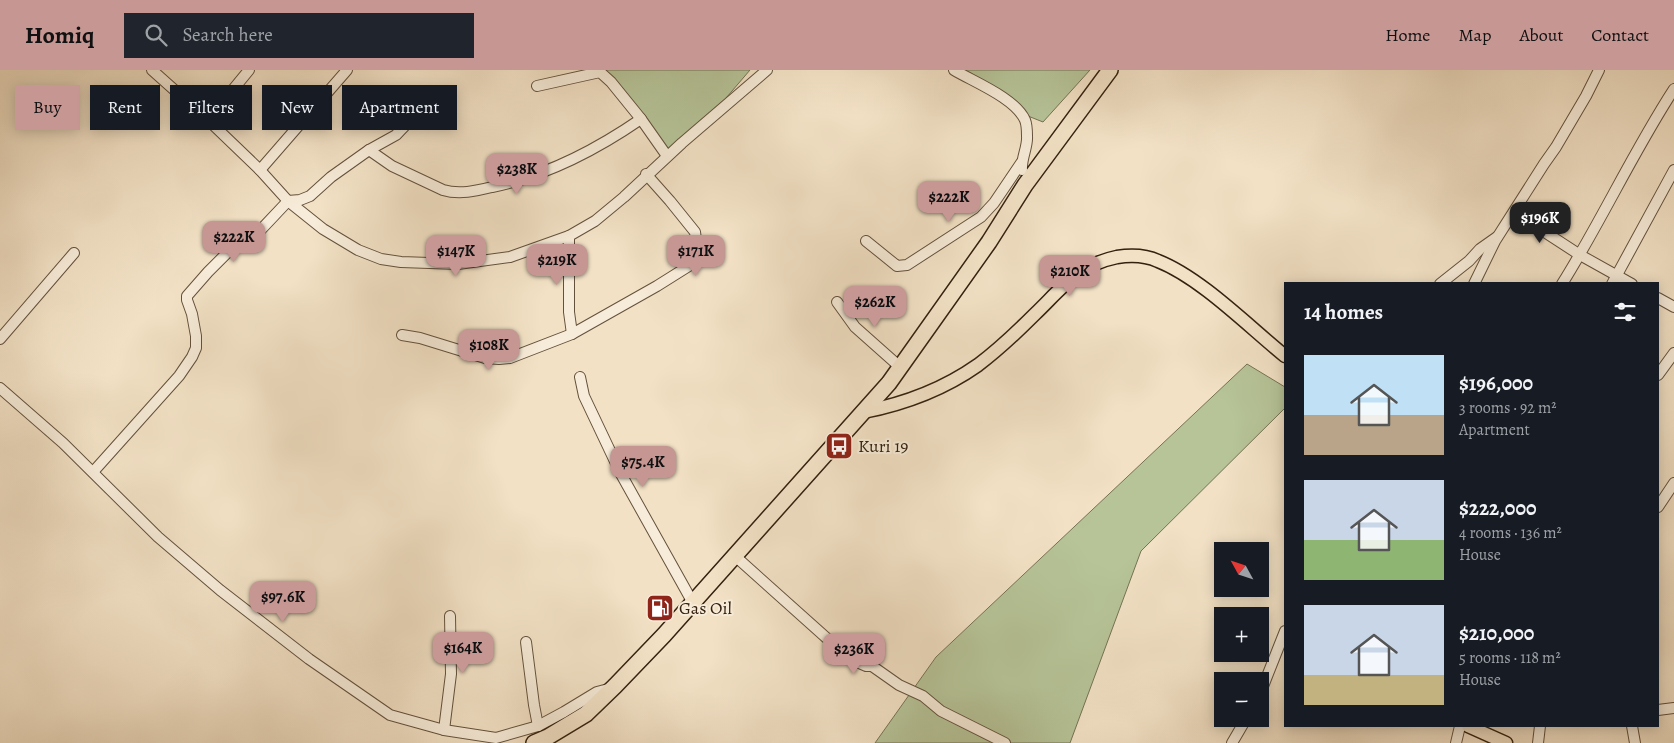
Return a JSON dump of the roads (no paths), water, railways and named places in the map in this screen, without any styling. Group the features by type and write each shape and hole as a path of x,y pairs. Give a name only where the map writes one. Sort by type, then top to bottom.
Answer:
{"highway":[{"path":"534,743 548,737 586,714 615,686 693,603 863,412 900,367 989,242 1025,185 1110,70"}],"main road":[{"path":"863,412 894,406 933,390 962,375 978,365 1013,335 1072,276 1101,260 1123,256 1140,256 1170,266 1224,305 1284,355"},
{"path":"1470,727 1506,743"}],"street":[{"path":"237,85 249,70"},
{"path":"260,170 348,70"},
{"path":"218,130 260,170 288,201 323,229 358,250 381,258 401,262 458,264 487,261 510,257 569,236 596,221 646,174 767,70"},
{"path":"954,70 1007,100 1020,112 1026,122 1027,140 1022,163 1025,185"},
{"path":"1475,282 1498,236 1556,147 1599,70"},
{"path":"154,71 170,86"},
{"path":"537,86 600,72 611,82 668,156"},
{"path":"1563,282 1674,89"},
{"path":"369,150 392,166 417,179 451,193 462,193 518,182 557,167 625,130 640,119"},
{"path":"94,472 179,376 192,357 196,348 192,314 187,300 190,292 229,251 249,240 264,228 288,201 300,200 310,196 331,177 401,130"},
{"path":"866,241 897,266 908,265 981,217 994,203 1022,163"},
{"path":"1514,212 1580,255 1614,280 1674,170"},
{"path":"402,335 420,338 485,358 499,359 518,355 572,334 657,286 696,261 699,251 695,232 646,174"},
{"path":"569,236 569,312 572,334"},
{"path":"1442,282 1498,236"},
{"path":"0,339 74,253"},
{"path":"1659,298 1674,306"},
{"path":"837,302 855,327 900,367"},
{"path":"1659,374 1674,353"},
{"path":"580,377 584,396 621,474 693,603"},
{"path":"0,388 94,472 165,543 220,590 309,659 384,712 444,730 496,738 538,726 597,692 615,686"},
{"path":"1659,506 1674,483"},
{"path":"735,556 850,658 866,666 872,666 899,685 924,696 941,711 1005,743"},
{"path":"444,730 451,674 450,616"},
{"path":"1269,672 1284,634"},
{"path":"526,642 538,726"},
{"path":"1659,710 1674,708"},
{"path":"1232,743 1241,727"},
{"path":"1456,743 1460,727"},
{"path":"1538,743 1540,727"},
{"path":"1632,727 1635,743"}],"place":[{"name":"Kuri 19","path":"839,446"},
{"name":"Gas Oil","path":"660,608"}]}
